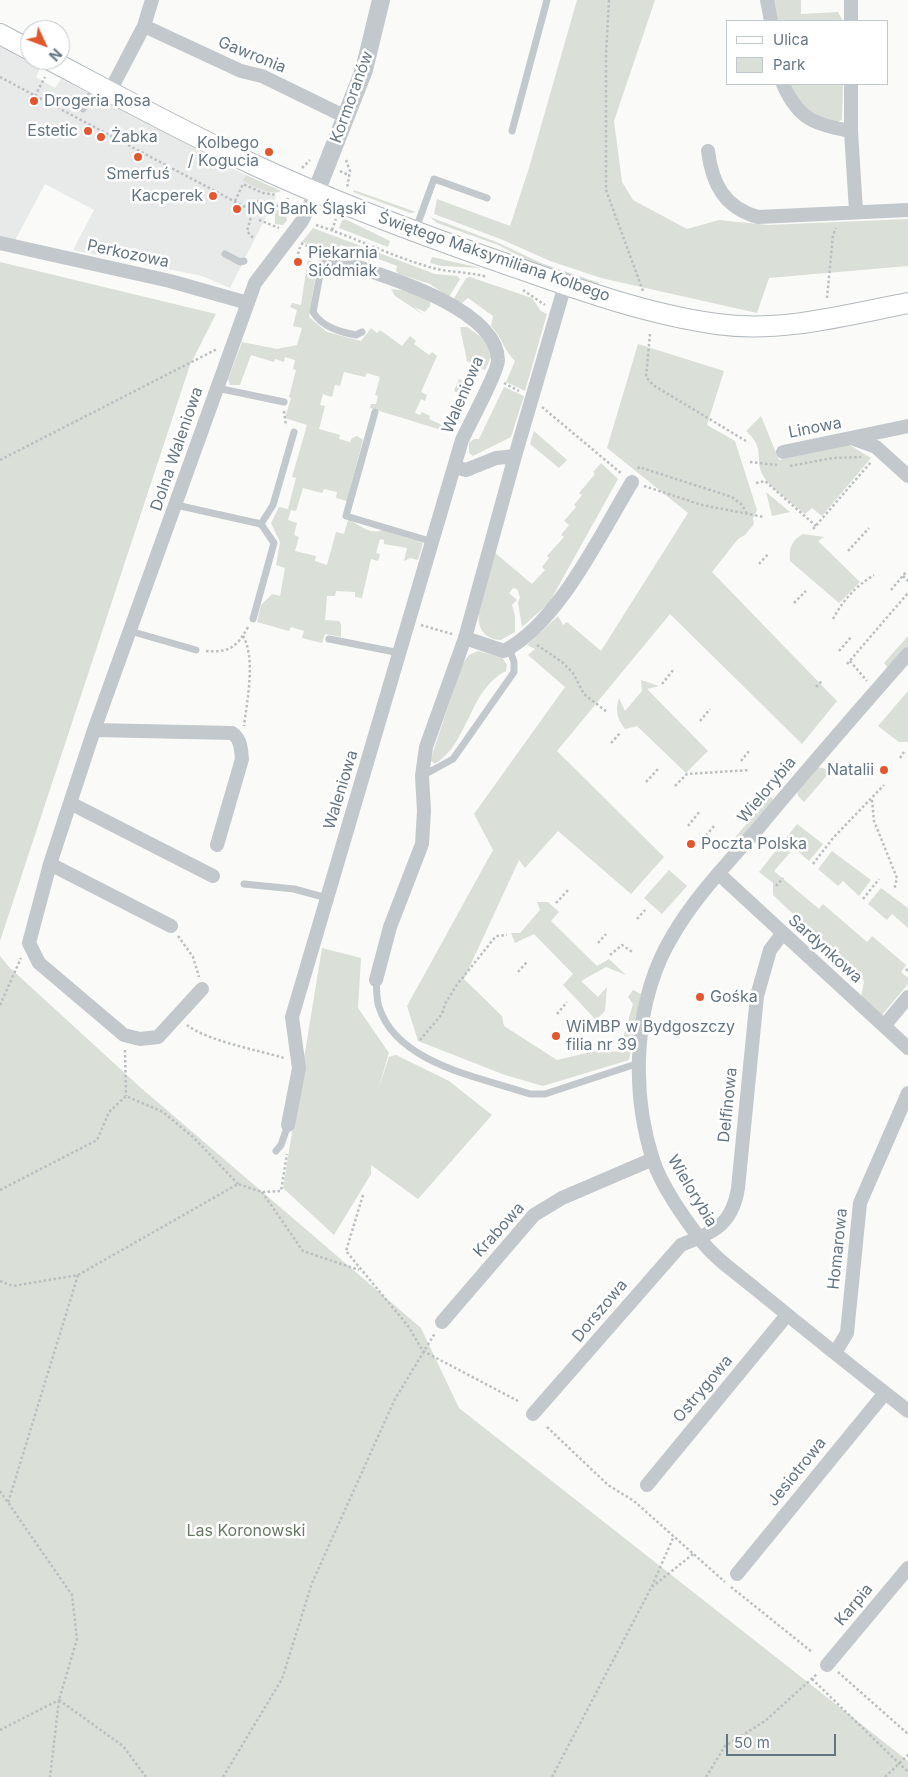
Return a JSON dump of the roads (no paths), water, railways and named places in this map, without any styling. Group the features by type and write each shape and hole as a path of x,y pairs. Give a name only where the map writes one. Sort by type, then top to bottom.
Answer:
{"main road":[{"path":"0,34 20,45"},
{"name":"Świętego Maksymiliana Kolbego","path":"68,70 250,162 316,192 415,231 565,285 647,309 718,324 774,326 908,304"}],"street":[{"path":"103,89 144,26 152,0"},
{"name":"Kormoranów","path":"316,192 364,70 381,0"},
{"path":"767,0 771,20"},
{"path":"851,0 851,20"},
{"name":"Gawronia","path":"144,26 241,71 262,76 346,117"},
{"path":"783,85 789,99 799,112 822,126 851,131"},
{"path":"849,212 851,85"},
{"path":"708,151 712,175 716,185 730,203 747,214 758,217 908,210"},
{"name":"Dolna Waleniowa","path":"202,988 158,1037 140,1039 124,1035 39,963 28,944 50,864 94,730 248,303 260,274 285,234 302,221 316,192"},
{"name":"Perkozowa","path":"0,243 170,280 248,303"},
{"name":"Waleniowa","path":"288,1125 299,1068 292,1017 434,542 462,440 499,362 493,339 484,329 449,303 408,284 328,256"},
{"path":"376,980 390,927 422,844 424,811 422,776 426,747 465,638 565,285"},
{"name":"Linowa","path":"784,452 908,426"},
{"path":"878,454 877,442 889,431"},
{"name":"Linowa","path":"852,439 870,444 878,454 908,476"},
{"path":"455,467 466,470 496,458 515,456"},
{"path":"465,638 504,651 522,638 553,610 632,482"},
{"name":"Wielorybia","path":"908,654 719,874 673,935 658,966 644,1020 640,1063 641,1100 653,1159 667,1188 699,1238 711,1252 787,1315 908,1411"},
{"path":"94,730 232,733 239,740 242,759 216,845"},
{"path":"70,803 213,876"},
{"path":"50,864 170,926"},
{"name":"Sardynkowa","path":"719,874 908,1048"},
{"name":"Delfinowa","path":"699,1238 721,1226 733,1208 738,1188 757,996 770,950 782,934"},
{"path":"884,1026 908,997"},
{"name":"Homarowa","path":"835,1353 847,1333 860,1203 908,1093"},
{"name":"Krabowa","path":"442,1322 534,1215 562,1198 653,1159"},
{"name":"Dorszowa","path":"533,1414 680,1245 699,1238"},
{"name":"Ostrygowa","path":"647,1485 787,1315"},
{"name":"Jesiotrowa","path":"737,1574 885,1393"},
{"name":"Karpia","path":"832,1668 908,1568"}],"lane":[{"path":"512,131 547,0"},
{"path":"83,109 103,89"},
{"path":"415,231 434,179 487,198"},
{"path":"225,254 240,262 244,261"},
{"path":"328,256 313,312 334,330 356,335 362,332"},
{"path":"217,388 284,402"},
{"path":"375,412 346,516 434,542"},
{"path":"261,524 273,505 293,434"},
{"path":"176,505 261,524 274,543 253,619"},
{"path":"130,631 196,650"},
{"path":"329,639 400,653"},
{"path":"422,776 453,759 514,672 514,662 509,648"},
{"path":"244,884 294,889 327,898"},
{"path":"376,980 378,1006 402,1042 418,1055 530,1094 545,1094 640,1063"},
{"path":"276,1151 281,1145 288,1125"}],"place":[{"name":"Drogeria Rosa","path":"34,101"},
{"name":"Estetic","path":"88,131"},
{"name":"Żabka","path":"101,137"},
{"name":"Kolbego / Kogucia","path":"269,152"},
{"name":"Smerfuś","path":"138,157"},
{"name":"Kacperek","path":"213,196"},
{"name":"ING Bank Śląski","path":"237,209"},
{"name":"Piekarnia Siódmiak","path":"298,262"},
{"name":"Natalii","path":"884,770"},
{"name":"Poczta Polska","path":"691,844"},
{"name":"Gośka","path":"700,997"},
{"name":"WiMBP w Bydgoszczy filia nr 39","path":"556,1036"}],"park label":[{"name":"Las Koronowski","path":"246,1531"}]}
